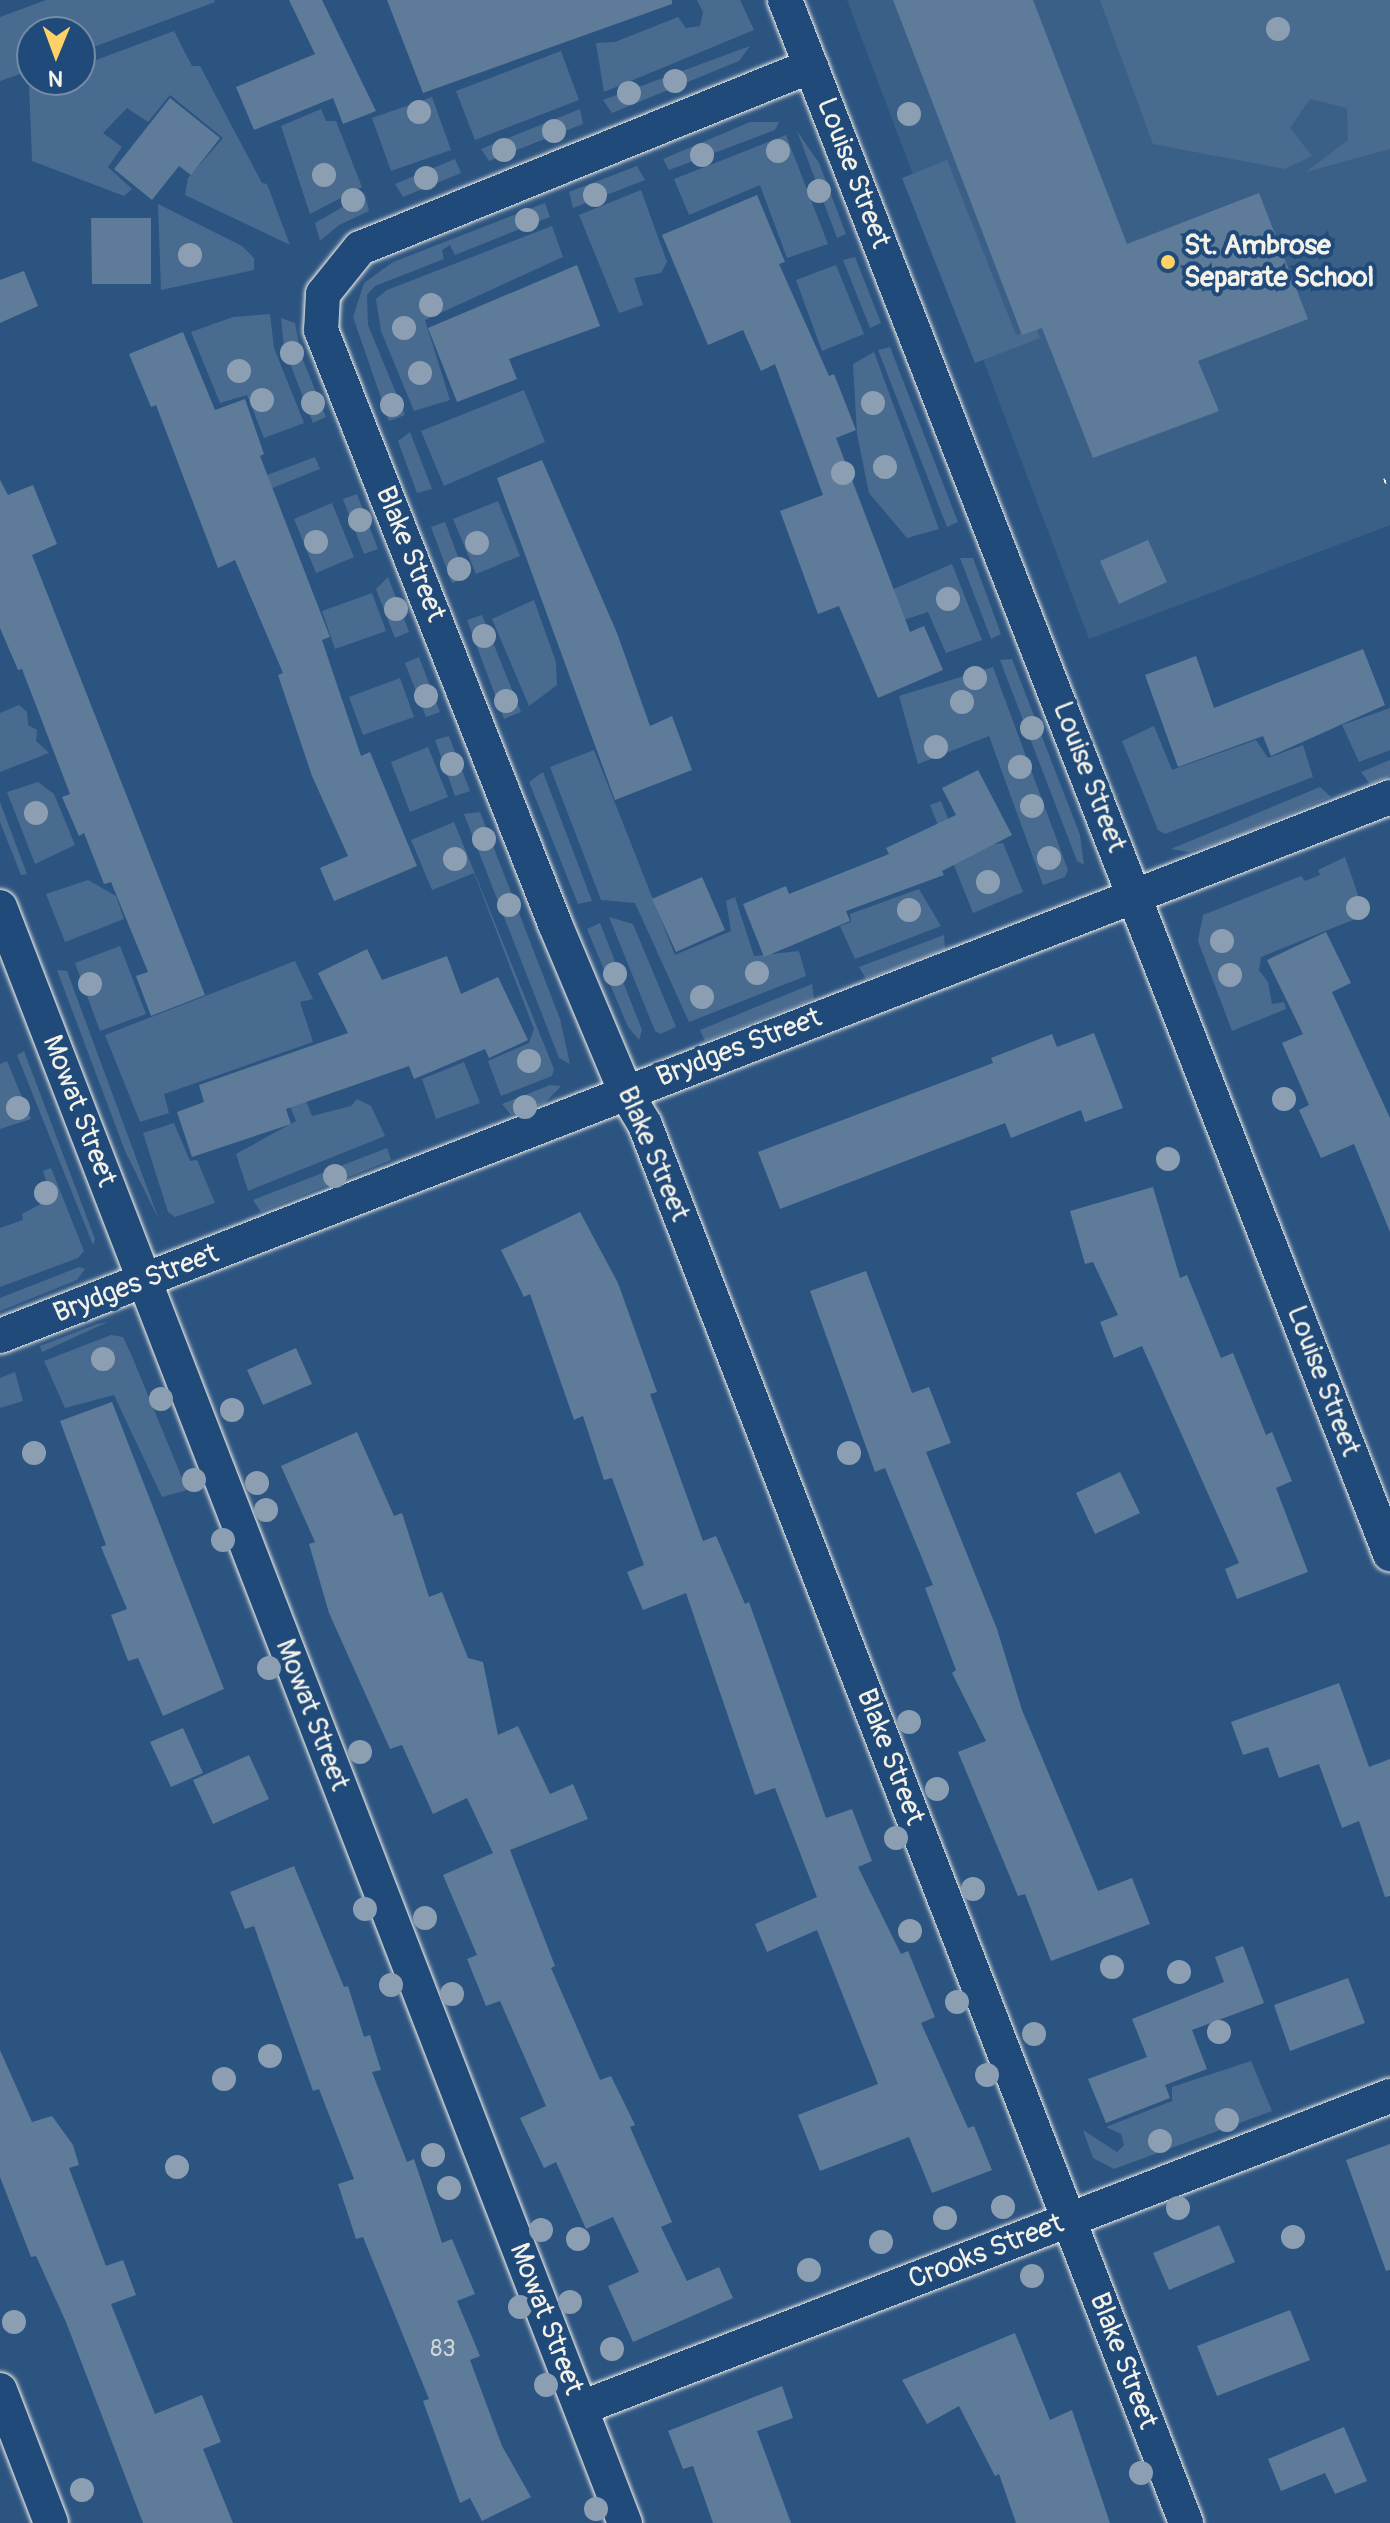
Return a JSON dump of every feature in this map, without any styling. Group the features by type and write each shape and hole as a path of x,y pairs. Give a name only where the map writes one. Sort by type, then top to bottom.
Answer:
{"street":[{"name":"Louise Street","path":"785,0 1390,1554"},
{"name":"Blake Street","path":"811,66 360,248 323,294 321,330 626,1093 645,1125 1186,2523"},
{"name":"Brydges Street","path":"0,1336 1390,797"},
{"name":"Mowat Street","path":"0,907 625,2523"},
{"name":"Crooks Street","path":"581,2408 1390,2096"},
{"path":"0,2390 51,2523"}],"shaded area":[{"path":"46,0 215,2 96,46 96,16 16,16 16,76 0,81 0,17"},
{"path":"697,0 740,0 754,30 604,92 596,43 615,42 678,17 686,28 700,26 703,12"},
{"name":"St. Ambrose Separate School","path":"847,0 1390,0 1390,525 1089,639"},
{"path":"1100,0 1390,0 1390,149 1306,172 1348,140 1347,108 1310,99 1290,128 1312,156 1285,169 1153,144"},
{"path":"174,31 192,66 200,66 262,183 267,184 290,245 185,195 188,178 223,138 170,95 148,122 127,108 103,133 122,147 108,167 132,189 124,196 32,161 29,96 96,96 96,60"},
{"path":"750,46 739,61 612,113 603,100"},
{"path":"561,51 579,100 475,140 456,91"},
{"path":"432,97 451,150 391,171 372,118"},
{"path":"321,109 326,121 336,121 362,187 310,214 281,126"},
{"path":"580,109 583,124 489,161 481,149"},
{"path":"750,122 779,122 775,130 669,170 663,159"},
{"path":"797,131 819,163 846,234 837,238"},
{"path":"786,135 828,244 787,258 760,185 689,215 674,179"},
{"path":"455,159 461,173 403,197 395,184"},
{"path":"947,160 1016,335 1036,328 1040,338 975,363 902,178"},
{"path":"637,166 645,180 573,208 569,192"},
{"path":"641,190 667,262 661,273 634,278 643,305 619,313 579,215"},
{"path":"365,194 369,211 339,225 320,241 315,223"},
{"path":"545,203 550,217 455,255 450,245 442,250 444,259 375,286 367,295 368,325 405,415 389,421 353,317 364,283 393,262"},
{"path":"158,204 242,246 254,258 254,270 161,290"},
{"path":"552,226 563,257 425,320 450,400 414,411 381,331 376,299 387,290"},
{"path":"855,257 881,323 870,328 843,260"},
{"path":"836,265 864,334 822,351 796,280"},
{"path":"270,314 274,348 304,423 264,438 247,395 220,403 191,332 233,317"},
{"path":"281,318 295,323 301,355 326,417 313,423 284,348"},
{"path":"890,347 958,522 947,527 878,350"},
{"path":"874,352 939,529 907,538 869,493 857,434 853,364"},
{"path":"524,390 545,442 444,486 421,431"},
{"path":"410,432 432,489 417,493 398,441"},
{"path":"315,457 320,469 237,502 233,488"},
{"path":"357,494 378,549 364,554 343,499"},
{"path":"498,501 520,556 476,574 453,519"},
{"path":"332,503 354,557 316,573 294,519"},
{"path":"445,522 466,578 452,583 431,527"},
{"path":"960,558 973,558 1001,634 991,639"},
{"path":"952,564 982,640 946,653 928,612 876,629 868,600"},
{"path":"388,577 409,632 395,638 376,589"},
{"path":"372,593 386,631 335,649 322,611"},
{"path":"534,600 556,662 557,685 529,706 492,619"},
{"path":"482,615 521,712 504,719 467,620"},
{"path":"419,657 440,712 426,717 405,663"},
{"path":"1012,659 1080,835 1084,865 1077,861 1000,660"},
{"path":"993,667 1068,870 1065,877 1043,885 989,736 918,764 899,696"},
{"path":"400,678 414,717 363,735 349,697"},
{"path":"19,705 27,712 28,725 37,730 36,741 49,753 0,772 0,713"},
{"path":"1390,708 1390,750 1359,762 1342,725"},
{"path":"1154,726 1172,770 1256,740 1268,758 1303,745 1313,777 1165,834 1158,830 1122,741"},
{"path":"449,736 470,791 455,796 435,740"},
{"path":"428,747 448,797 410,812 391,762"},
{"path":"594,750 675,955 731,931 726,901 735,897 754,956 799,951 806,976 689,1022 635,903 601,900 550,767"},
{"path":"1390,760 1390,776 1370,784 1361,772"},
{"path":"543,772 592,901 578,904 529,782"},
{"path":"38,782 54,794 75,845 35,864 7,792"},
{"path":"1320,787 1331,797 1226,841 1189,852 1171,849"},
{"path":"941,801 960,849 1003,843 1023,892 973,913 930,805"},
{"path":"0,802 27,874 21,875 0,822"},
{"path":"480,812 560,1019 570,1064 559,1058 464,814"},
{"path":"454,822 554,1069 552,1076 501,1096 488,1061 529,1043 534,1029 474,873 432,890 411,840"},
{"path":"1345,857 1365,915 1261,957 1259,970 1268,982 1272,1004 1284,1002 1286,1009 1232,1031 1198,941 1203,915 1301,876 1305,881 1320,875 1318,870"},
{"path":"88,880 116,896 124,919 65,942 46,894"},
{"path":"919,889 941,926 855,959 840,926 851,922 850,914"},
{"path":"609,917 633,924 676,1027 660,1034 655,1031"},
{"path":"600,923 642,1030 639,1040 628,1027 587,929"},
{"path":"944,935 945,949 866,979 859,967"},
{"path":"120,946 146,1014 100,1031 75,963"},
{"path":"295,961 313,999 300,1002 313,1042 164,1094 169,1113 140,1122 105,1035"},
{"path":"57,970 67,971 159,1220 125,1151"},
{"path":"812,984 814,999 705,1041 700,1030"},
{"path":"24,1051 95,1239 93,1245 17,1055"},
{"path":"7,1061 31,1119 0,1129 0,1064"},
{"path":"464,1062 480,1103 436,1119 422,1079"},
{"path":"293,1067 312,1116 351,1106 357,1099 371,1106 385,1136 248,1191 236,1154 296,1121 276,1073"},
{"path":"550,1085 561,1086 545,1103 511,1115 502,1104"},
{"path":"174,1123 190,1161 197,1160 215,1203 175,1217 168,1212 143,1133"},
{"path":"387,1148 391,1160 261,1212 253,1200"},
{"path":"51,1168 84,1251 78,1258 0,1287 0,1228 23,1220 22,1214 52,1198 43,1171"},
{"path":"79,1267 85,1269 77,1280 0,1311 0,1298"},
{"path":"108,1322 42,1352 40,1346"},
{"path":"111,1335 123,1337 187,1490 162,1497 114,1395 65,1408 44,1361"},
{"path":"15,1372 23,1401 0,1408 0,1378"},
{"path":"1251,2061 1272,2111 1114,2169 1093,2158 1083,2130 1117,2152 1124,2145 1121,2134 1106,2127 1172,2101 1172,2087"}],"building":[{"path":"289,0 322,0 376,111 343,124 333,98 254,130 236,87 315,54"},
{"path":"387,0 672,0 672,4 423,93"},
{"path":"893,0 1033,0 1127,244 1259,193 1308,319 1198,361 1219,411 1093,458 1042,328 1022,335"},
{"path":"170,98 220,138 191,175 179,166 152,200 114,169"},
{"path":"757,195 785,262 779,264 829,376 834,374 856,430 836,438 910,632 924,626 943,670 878,698 839,606 818,614 780,511 823,495 775,364 761,371 743,330 708,345 662,235"},
{"path":"91,218 151,218 151,284 92,284"},
{"path":"577,265 600,326 509,359 517,379 457,402 428,328"},
{"path":"24,271 38,306 0,323 0,280"},
{"path":"183,332 215,410 245,399 264,454 260,456 330,637 322,640 361,756 370,752 417,866 334,901 320,868 348,856 312,776 278,675 283,673 235,560 218,568 156,405 151,407 129,354"},
{"path":"542,460 617,633 650,726 672,716 692,770 615,800 497,478"},
{"path":"0,480 8,495 33,485 57,544 32,555 205,995 151,1016 136,976 148,972 111,882 104,884 84,833 79,836 62,797 70,794 22,669 18,670 0,628"},
{"path":"1148,540 1167,582 1119,604 1100,561"},
{"path":"1363,649 1385,705 1271,756 1263,736 1178,767 1145,675 1196,656 1214,708"},
{"path":"978,770 1012,835 942,871 944,875 846,911 850,921 764,957 743,904 786,886 789,894 889,854 886,848 956,815 942,788"},
{"path":"702,877 725,930 676,952 652,899"},
{"path":"1326,932 1351,983 1332,992 1390,1118 1390,1232 1354,1144 1321,1158 1299,1110 1309,1105 1282,1043 1303,1034 1267,960"},
{"path":"367,949 382,980 447,956 461,994 498,977 528,1040 489,1058 485,1049 414,1079 409,1066 286,1109 291,1124 192,1157 177,1112 204,1102 199,1085 348,1033 318,973"},
{"path":"1094,1033 1123,1108 1085,1122 1081,1110 1011,1138 1005,1123 780,1209 758,1152 993,1063 991,1058 1052,1034 1057,1047"},
{"path":"1153,1187 1180,1278 1187,1275 1221,1358 1233,1353 1266,1435 1272,1432 1292,1481 1276,1488 1308,1572 1237,1599 1225,1569 1239,1563 1142,1346 1114,1358 1100,1322 1118,1315 1093,1262 1085,1264 1070,1211"},
{"path":"580,1212 618,1283 657,1392 650,1394 703,1541 716,1536 745,1604 749,1602 826,1818 852,1809 872,1861 858,1867 901,1954 908,1951 935,2017 921,2023 968,2128 974,2126 992,2170 932,2193 909,2137 820,2171 798,2115 878,2084 817,1930 767,1952 755,1924 817,1897 775,1788 755,1795 686,1593 643,1610 627,1572 644,1565 612,1478 604,1480 583,1416 574,1420 530,1294 524,1297 501,1250"},
{"path":"866,1271 912,1393 929,1387 951,1443 926,1452 997,1629 1022,1710 1098,1891 1132,1878 1150,1924 1051,1961 1025,1894 1018,1896 958,1752 986,1741 952,1673 956,1670 925,1588 933,1585 885,1468 875,1472 810,1291"},
{"path":"296,1348 312,1384 263,1405 247,1370"},
{"path":"112,1402 224,1689 163,1716 138,1658 128,1661 111,1615 127,1609 101,1547 106,1545 60,1421"},
{"path":"357,1432 394,1516 402,1513 429,1597 442,1592 468,1658 483,1662 498,1735 518,1726 550,1794 573,1784 588,1819 510,1850 555,1966 551,1968 600,2080 611,2076 635,2125 630,2127 672,2222 661,2227 687,2281 719,2267 733,2298 633,2342 608,2286 639,2272 613,2217 586,2229 556,2162 544,2168 520,2118 546,2106 500,2001 486,2006 467,1959 477,1955 443,1875 493,1853 467,1798 433,1814 402,1745 390,1749 329,1613 309,1544 315,1542 281,1466"},
{"path":"1120,1472 1140,1513 1095,1534 1076,1493"},
{"path":"1339,1683 1369,1767 1390,1759 1390,1896 1385,1897 1359,1821 1342,1828 1319,1764 1279,1778 1268,1747 1243,1755 1231,1722"},
{"path":"183,1728 203,1773 171,1787 150,1742"},
{"path":"249,1755 269,1799 213,1824 193,1780"},
{"path":"294,1866 344,1987 348,1986 364,2037 370,2035 381,2070 372,2072 407,2162 414,2159 442,2243 452,2239 475,2294 457,2301 480,2356 470,2360 502,2446 531,2497 482,2521 470,2498 460,2503 423,2401 429,2399 363,2237 356,2239 338,2184 354,2179 319,2089 313,2091 254,1926 245,1929 230,1892"},
{"path":"1243,1946 1264,2003 1192,2030 1207,2069 1165,2085 1170,2098 1106,2123 1088,2079 1147,2057 1132,2019 1224,1982 1215,1957"},
{"path":"1348,1978 1365,2023 1290,2051 1274,2005"},
{"path":"0,2050 32,2122 52,2116 73,2145 79,2165 69,2168 106,2266 123,2260 136,2295 111,2304 155,2414 202,2395 221,2442 203,2449 233,2523 143,2523 66,2322 36,2256 31,2257 0,2177"},
{"path":"1390,2144 1390,2270 1386,2271 1346,2160"},
{"path":"1219,2225 1235,2262 1169,2290 1153,2253"},
{"path":"1290,2310 1310,2360 1217,2396 1197,2346"},
{"path":"1015,2333 1050,2420 1072,2410 1110,2523 1016,2523 999,2474 995,2476 959,2406 927,2424 902,2380"},
{"path":"782,2386 793,2418 757,2431 791,2523 713,2523 693,2466 683,2469 668,2431"},
{"path":"1344,2427 1367,2481 1335,2494 1325,2473 1281,2491 1268,2459"}],"place":[{"name":"St. Ambrose Separate School","path":"1168,262"}]}
